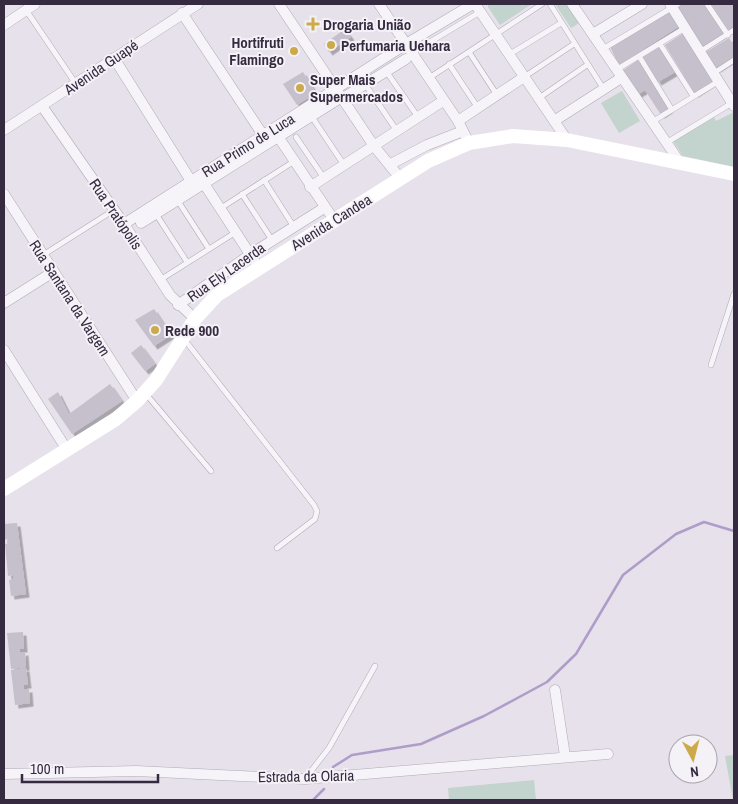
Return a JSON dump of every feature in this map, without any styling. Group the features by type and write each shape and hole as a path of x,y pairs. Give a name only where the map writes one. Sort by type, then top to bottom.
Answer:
{"main road":[{"name":"Avenida Candea","path":"4,490 116,419 141,398 194,319 217,295 466,137 514,136 568,140 679,161 734,174"}],"street":[{"name":"Avenida Guapé","path":"4,130 198,4"},
{"path":"279,4 337,89 340,99 400,178"},
{"path":"379,4 430,77 443,101 458,120 466,137 427,145 389,165"},
{"path":"572,4 679,161"},
{"path":"593,34 642,4"},
{"path":"673,5 732,99"},
{"path":"476,6 568,140"},
{"name":"Rua Primo de Luca","path":"124,224 198,181 263,135 276,134 337,89 406,44 476,6"},
{"path":"4,25 30,7"},
{"path":"182,13 263,135"},
{"path":"114,58 198,181 221,208 259,268"},
{"path":"141,223 178,201 198,181 276,134 312,117 406,59"},
{"path":"554,121 603,88 619,74"},
{"path":"458,120 524,77"},
{"path":"310,187 443,101"},
{"name":"Rua Pratópolis","path":"42,106 124,224 160,280 178,305 194,319"},
{"path":"276,134 324,208 334,220"},
{"name":"Rua Santana da Vargem","path":"4,194 53,272 141,398"},
{"name":"Rua Ely Lacerda","path":"178,305 272,240 324,208"},
{"path":"4,303 53,272"},
{"path":"4,350 67,450"},
{"path":"555,690 566,756"},
{"name":"Estrada da Olaria","path":"4,774 136,771 305,779 608,754"}],"lane":[{"path":"476,6 415,51 430,77 542,4"},
{"path":"550,4 603,88"},
{"path":"707,4 728,34"},
{"path":"603,49 673,5"},
{"path":"30,7 76,84"},
{"path":"510,54 561,23"},
{"path":"619,74 639,56 686,28"},
{"path":"701,51 734,30"},
{"path":"524,77 574,44"},
{"path":"660,44 694,96"},
{"path":"470,52 497,95"},
{"path":"639,56 672,110"},
{"path":"651,122 694,96 734,60"},
{"path":"449,64 478,108"},
{"path":"539,98 587,65"},
{"path":"386,70 418,118"},
{"path":"366,84 397,131"},
{"path":"666,143 732,99"},
{"path":"312,117 344,165"},
{"path":"296,137 324,178"},
{"path":"221,208 293,162"},
{"path":"264,180 294,227"},
{"path":"242,194 272,240"},
{"path":"178,201 209,249"},
{"path":"43,256 114,210"},
{"path":"156,214 188,262"},
{"path":"160,280 237,232"},
{"path":"711,365 734,294"},
{"path":"183,338 317,511 315,518 277,548"},
{"path":"141,398 211,472"},
{"path":"305,779 329,748 375,666"}],"shaded area":[{"path":"488,4 532,4 500,25"},
{"path":"555,4 569,4 581,22 571,28"},
{"path":"622,91 640,121 619,133 601,103"},
{"path":"734,112 734,167 683,156 673,141 714,117 716,121"},
{"path":"734,755 734,800 733,800 725,756"},
{"path":"534,780 536,800 449,800 448,788"}],"building":[{"path":"681,4 705,4 724,34 702,47 677,7"},
{"path":"711,4 734,4 734,27 728,30"},
{"path":"670,9 681,25 619,65 610,47"},
{"path":"345,29 351,37 329,52 324,44"},
{"path":"685,32 716,80 695,94 665,45"},
{"path":"729,38 734,46 734,58 717,69 706,52"},
{"path":"659,47 675,72 658,82 643,57"},
{"path":"638,60 669,110 661,115 645,90 637,95 622,71"},
{"name":"Super Mais Supermercados","path":"303,72 316,93 297,105 283,84"},
{"name":"Rede 900","path":"154,309 171,335 154,346 135,320"},
{"name":"Rede 900","path":"141,345 155,364 145,371 131,353"},
{"path":"110,384 122,401 72,434 48,399 58,392 69,414"},
{"path":"17,523 26,594 11,596 9,580 13,579 13,575 8,576 5,544 9,543 8,539 4,540 4,524"},
{"path":"23,632 24,649 20,649 20,653 25,652 26,667 11,669 7,633"},
{"path":"26,668 28,685 24,685 24,689 29,689 30,703 15,705 11,670"}],"waterway":[{"path":"333,767 352,755 421,744 484,716 547,682 576,654 623,575 676,534 704,522 734,531"},
{"path":"313,800 324,789"}],"place":[{"name":"Drogaria União","path":"313,24"},
{"name":"Perfumaria Uehara","path":"331,45"},
{"name":"Hortifruti Flamingo","path":"294,51"},
{"name":"Super Mais Supermercados","path":"300,88"},
{"name":"Rede 900","path":"155,330"}]}
